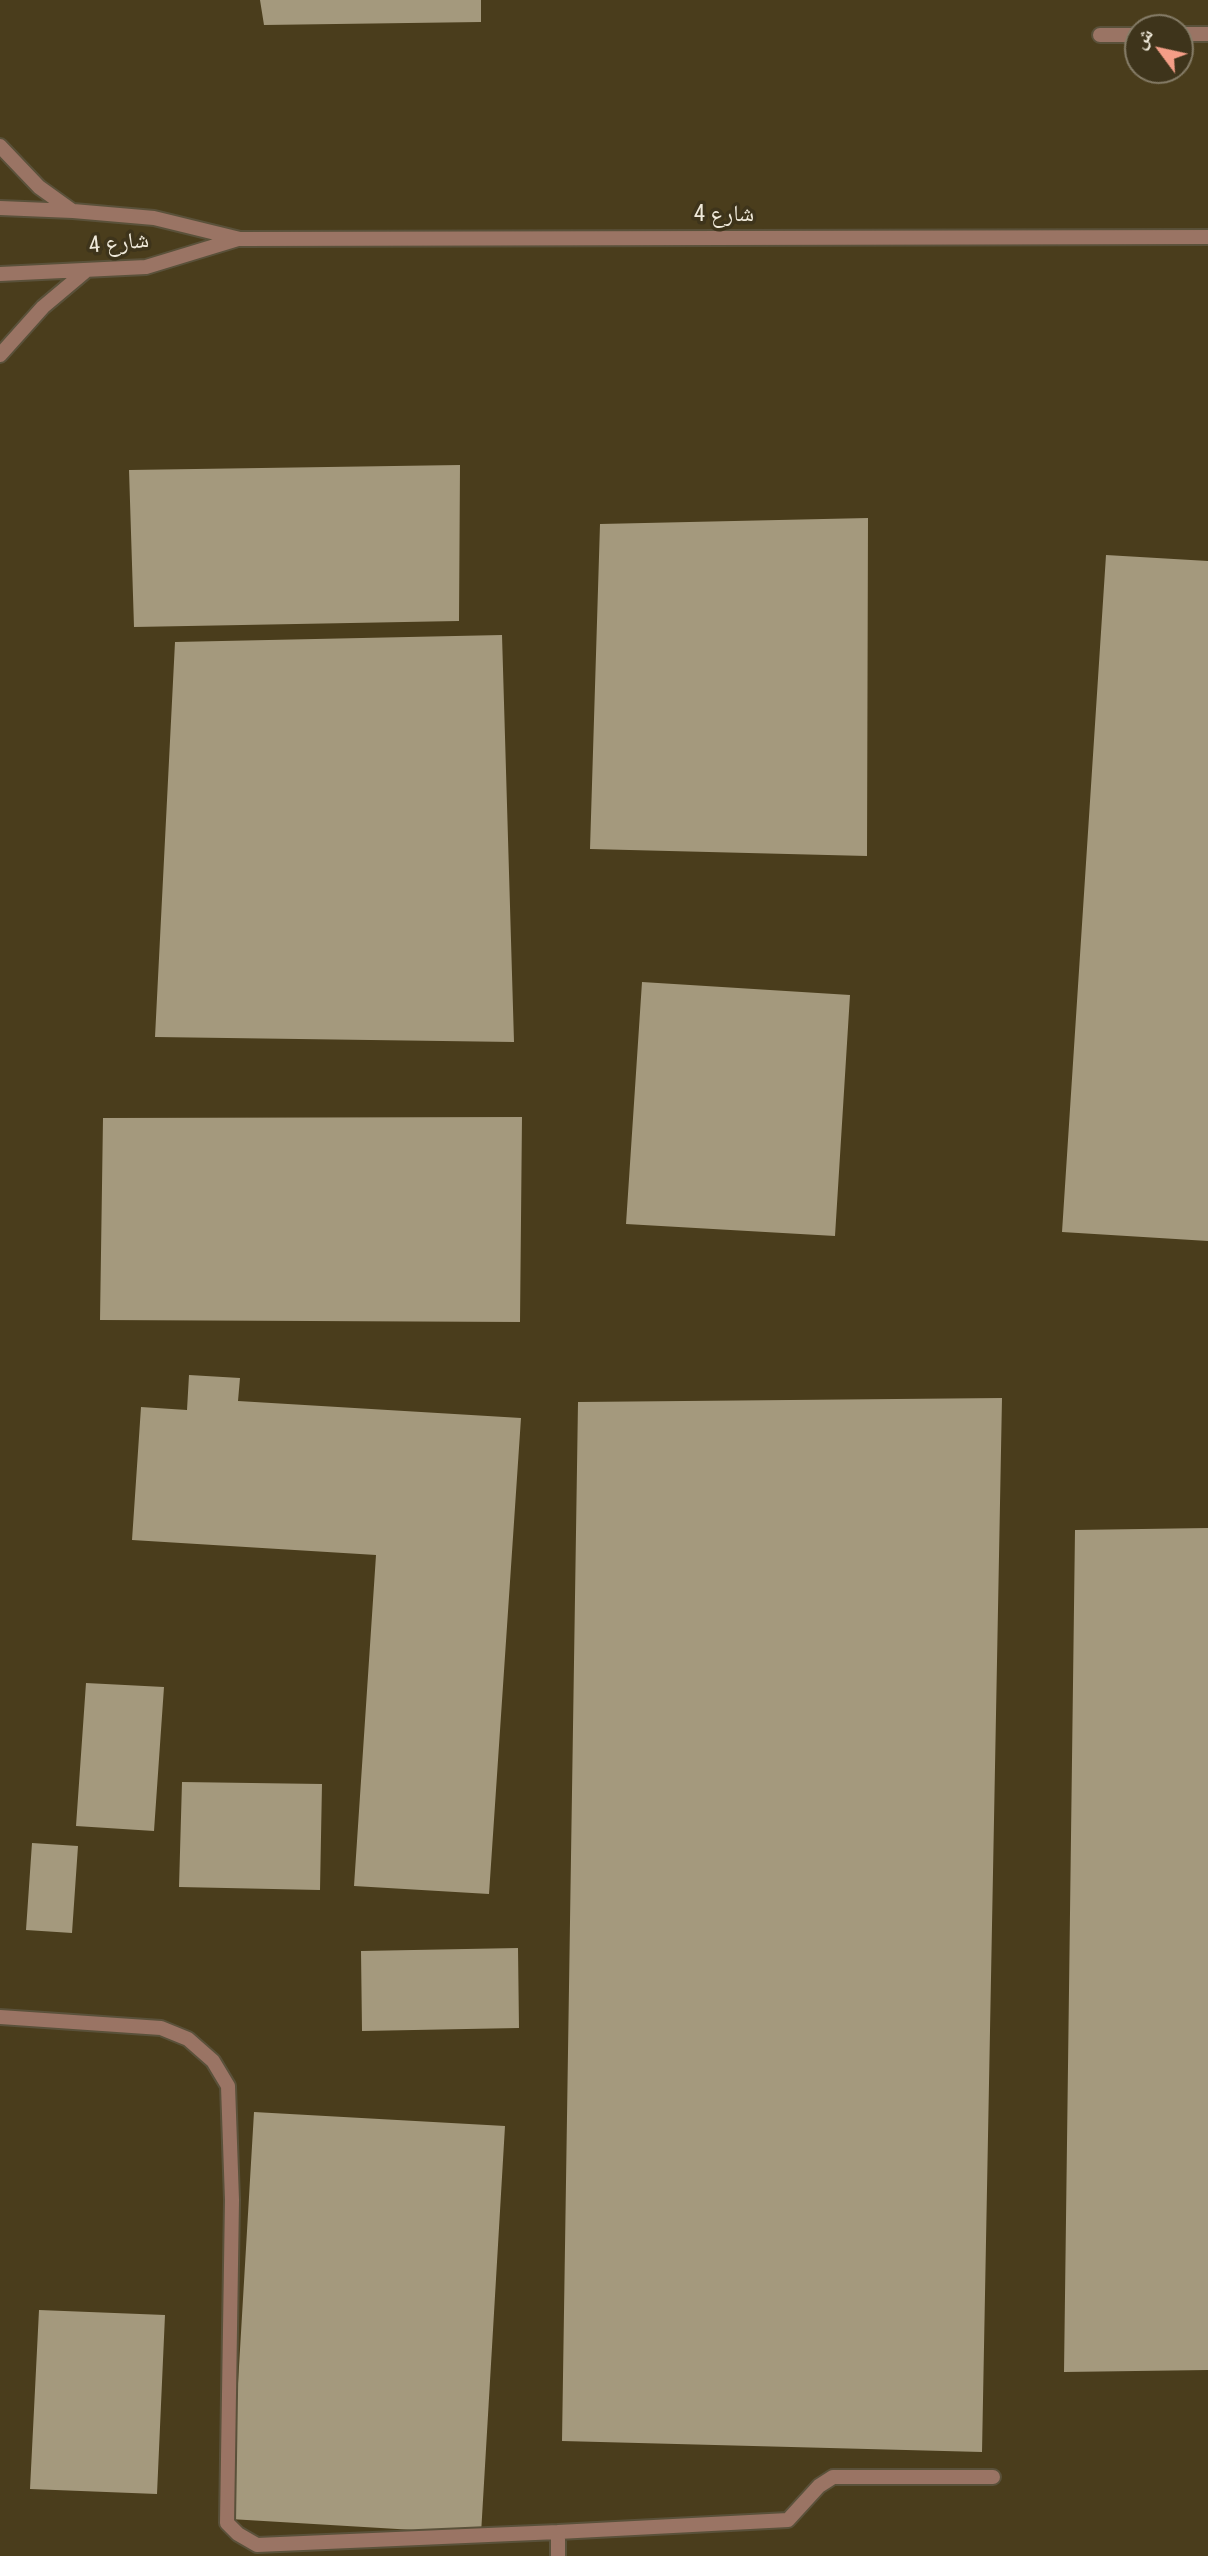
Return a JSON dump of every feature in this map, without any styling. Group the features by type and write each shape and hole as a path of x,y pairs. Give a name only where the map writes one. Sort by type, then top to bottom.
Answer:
{"street":[{"path":"1100,35 1124,34"},
{"path":"0,146 39,187 73,211"},
{"name":"شارع 4","path":"0,208 154,218 240,239 1208,237"},
{"name":"شارع 4","path":"0,274 146,267 240,239"},
{"path":"0,355 43,307 87,270"},
{"path":"0,2017 162,2028 188,2039 213,2061 228,2086 232,2200 227,2523 238,2534 257,2545 788,2520 819,2486 833,2477 993,2477"},
{"path":"558,2532 558,2556"}],"shaded area":[{"path":"0,0 1208,0 1208,2556 0,2556"}],"building":[{"path":"260,0 481,0 481,22 264,25"},
{"path":"460,465 459,621 134,627 129,470"},
{"path":"868,518 867,856 590,849 600,524"},
{"path":"1106,555 1208,561 1208,1241 1062,1232"},
{"path":"502,635 514,1042 155,1037 175,642"},
{"path":"642,982 850,995 835,1236 626,1224"},
{"path":"522,1117 520,1322 100,1320 103,1118"},
{"path":"189,1375 240,1378 238,1401 521,1418 489,1894 354,1886 376,1555 132,1540 141,1407 187,1410"},
{"path":"1002,1398 982,2452 562,2441 578,1402"},
{"path":"1208,1528 1208,2370 1064,2372 1075,1530"},
{"path":"86,1683 164,1687 154,1831 76,1826"},
{"path":"182,1782 322,1784 320,1890 179,1887"},
{"path":"32,1843 78,1846 72,1933 26,1930"},
{"path":"518,1948 519,2028 362,2031 361,1951"},
{"path":"254,2112 505,2126 481,2534 230,2519"},
{"path":"39,2310 165,2315 157,2494 30,2489"}]}
